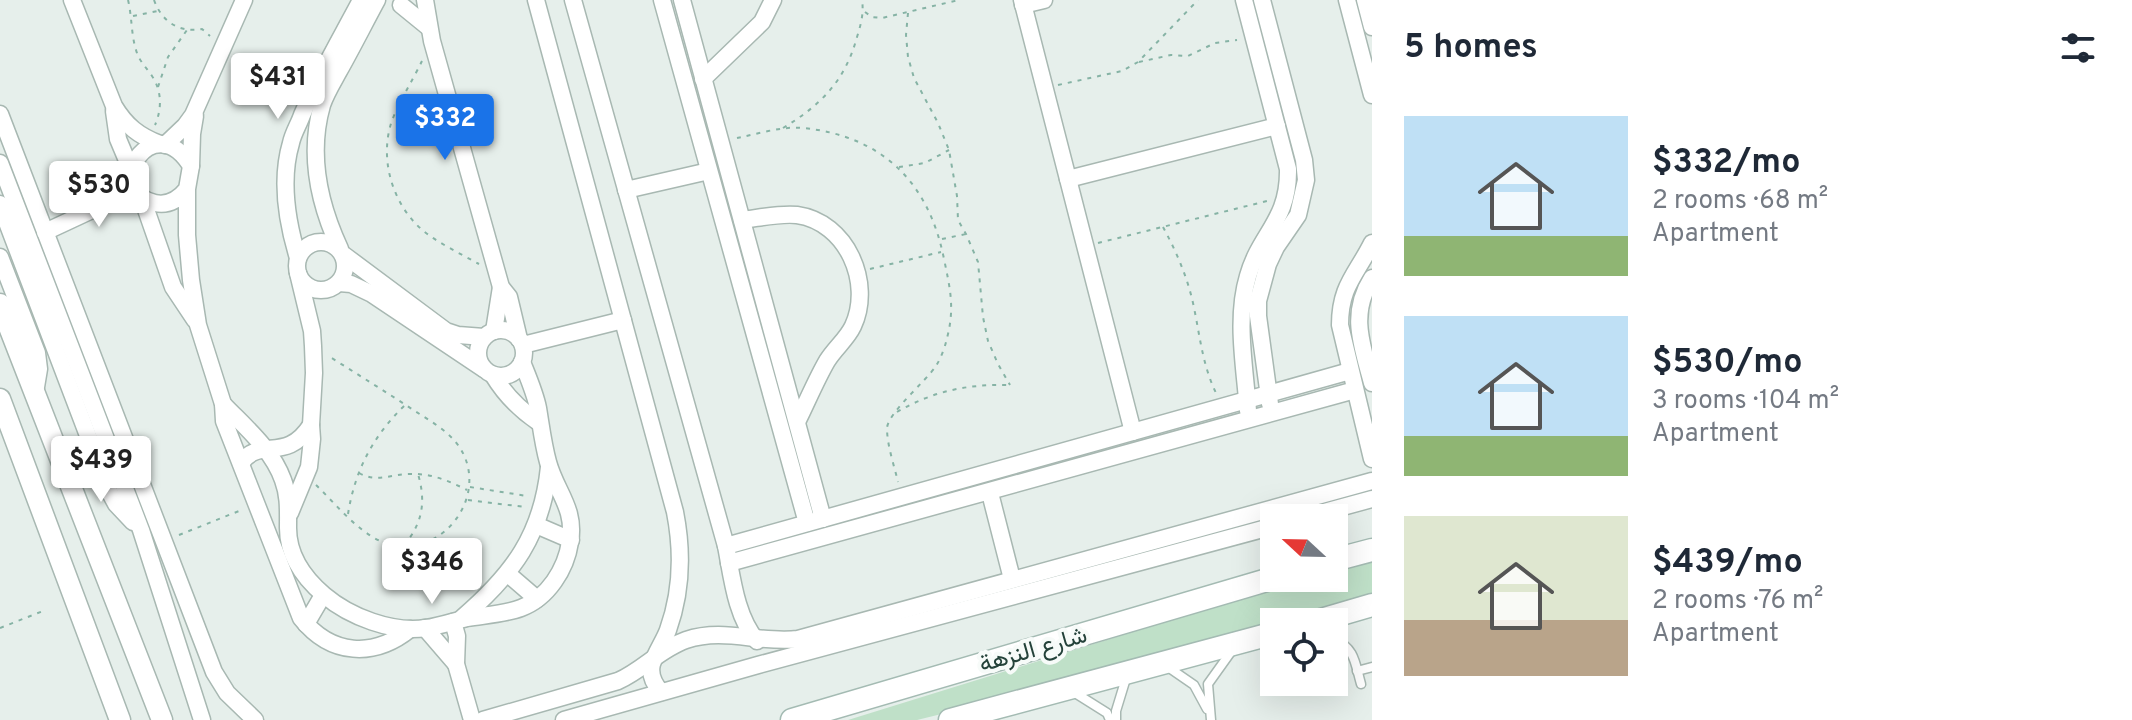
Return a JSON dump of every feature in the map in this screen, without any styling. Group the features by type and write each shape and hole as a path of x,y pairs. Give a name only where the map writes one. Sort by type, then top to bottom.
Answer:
{"main road":[{"path":"1348,556 1372,550"},
{"name":"شارع النزهة","path":"792,720 820,716 1260,582"},
{"path":"1348,612 1372,605"},
{"name":"شارع النزهة","path":"950,720 1260,637"}],"street":[{"path":"72,0 122,119 133,130 180,151 191,166"},
{"path":"131,170 141,152 185,126 199,103 244,0"},
{"path":"312,339 333,286 346,270 321,201 317,175 317,99 361,0"},
{"path":"377,0 291,143 286,181 288,220 312,339 314,373 312,453 288,527 293,553 305,576 323,595 345,610 370,620 418,628 456,664"},
{"path":"199,103 192,134 187,189 189,258 198,325 223,404 224,421 301,618 325,640 361,649 387,644 418,628 522,608 537,599 563,567 571,540 570,512 549,467 509,297 499,280 430,34 425,0"},
{"path":"536,0 680,536 677,597 667,633 652,665 655,685 661,692"},
{"path":"573,0 726,546 740,607 760,648 758,665"},
{"path":"662,0 709,171 815,521"},
{"path":"682,0 797,422 815,521"},
{"path":"703,79 762,22 773,0"},
{"path":"1044,0 1023,3 1133,432"},
{"path":"1244,0 1288,169 1286,196 1277,221 1246,279 1241,318 1249,420"},
{"path":"1262,0 1304,160 1306,180 1298,215 1268,264 1258,301 1272,414"},
{"path":"1347,0 1372,95"},
{"path":"1365,0 1372,27"},
{"path":"400,2 430,34"},
{"path":"114,106 118,139 173,287 198,325"},
{"path":"0,114 214,672 245,717"},
{"path":"1068,179 1277,126"},
{"path":"0,163 141,530 202,720"},
{"path":"626,190 709,171"},
{"path":"139,194 161,204 172,202 187,189"},
{"path":"45,232 139,194"},
{"path":"0,204 4,224 16,244 109,491 116,504 141,530"},
{"path":"742,220 796,215 810,218 835,234 853,258 858,272 860,299 853,325 847,337 828,358 797,422"},
{"path":"522,349 508,331 458,335 422,321 351,284 319,290 305,285 298,265 307,246 327,242 422,321 489,372 505,376 516,371 522,349"},
{"path":"1372,243 1351,277 1340,308 1340,325 1372,459"},
{"path":"16,244 0,254 37,353 39,369 34,394"},
{"path":"1372,278 1365,289 1358,324 1372,383"},
{"path":"499,280 489,334 478,353 508,397 538,422"},
{"path":"0,304 162,720"},
{"path":"522,349 623,320"},
{"path":"726,546 1350,371"},
{"path":"729,563 1355,390"},
{"path":"0,399 120,720"},
{"path":"223,404 267,450 283,480 290,515"},
{"path":"241,463 255,451 288,447 297,442 311,425"},
{"path":"472,720 456,664 457,620 508,574 528,542 541,511 549,467"},
{"path":"483,720 618,681 679,643 703,635 737,634 783,641 798,639 1372,481"},
{"path":"990,493 1012,579"},
{"path":"1348,506 1372,499"},
{"path":"258,508 275,519 290,515"},
{"path":"541,511 571,540"},
{"path":"564,720 1260,530"},
{"path":"508,574 537,599"},
{"path":"306,624 323,595"},
{"path":"361,649 370,620"}],"lane":[{"path":"1211,718 1208,684 1237,643"},
{"path":"1348,648 1361,684"},
{"path":"1162,663 1194,685 1211,718"},
{"path":"1357,671 1372,667"},
{"path":"1113,720 1127,672"},
{"path":"1068,688 1113,720"}],"path":[{"path":"128,0 136,50 158,88 159,115 154,128 157,143"},
{"path":"154,0 158,11 170,24 187,30 202,29"},
{"path":"781,129 815,106 843,73 852,54 864,11 862,0"},
{"path":"864,11 872,17 882,18 959,0"},
{"path":"1045,88 1122,71 1138,62 1198,0"},
{"path":"132,17 158,11"},
{"path":"894,413 938,392 962,387 1010,385 988,341 978,262 958,220 949,150 914,78 908,57 908,13"},
{"path":"158,88 168,57 187,30"},
{"path":"430,34 390,126 388,172 407,214 423,231 499,280"},
{"path":"1138,62 1171,55 1188,56 1215,43 1255,41"},
{"path":"720,141 802,128 845,138 865,146 898,168 913,183 924,201 941,240 952,300 952,317 938,363 888,421 901,497"},
{"path":"898,168 925,163 949,150"},
{"path":"1085,246 1286,196"},
{"path":"1163,227 1186,277 1202,358 1223,406"},
{"path":"941,240 966,234"},
{"path":"858,272 943,252"},
{"path":"306,476 366,533 378,540 404,546 434,540 447,531 457,520 469,489 466,462 451,437 312,339"},
{"path":"348,515 358,472 377,435 405,405"},
{"path":"358,472 367,478 386,478 405,473 444,479 541,511"},
{"path":"404,546 420,520 423,505 423,489 418,474"},
{"path":"467,499 541,511"},
{"path":"163,541 258,508"},
{"path":"0,628 43,611"}],"green space":[{"path":"1372,561 1372,598 1336,608 1260,608 1260,629 1056,686 917,720 848,720 1261,592 1348,592 1348,567"}]}
